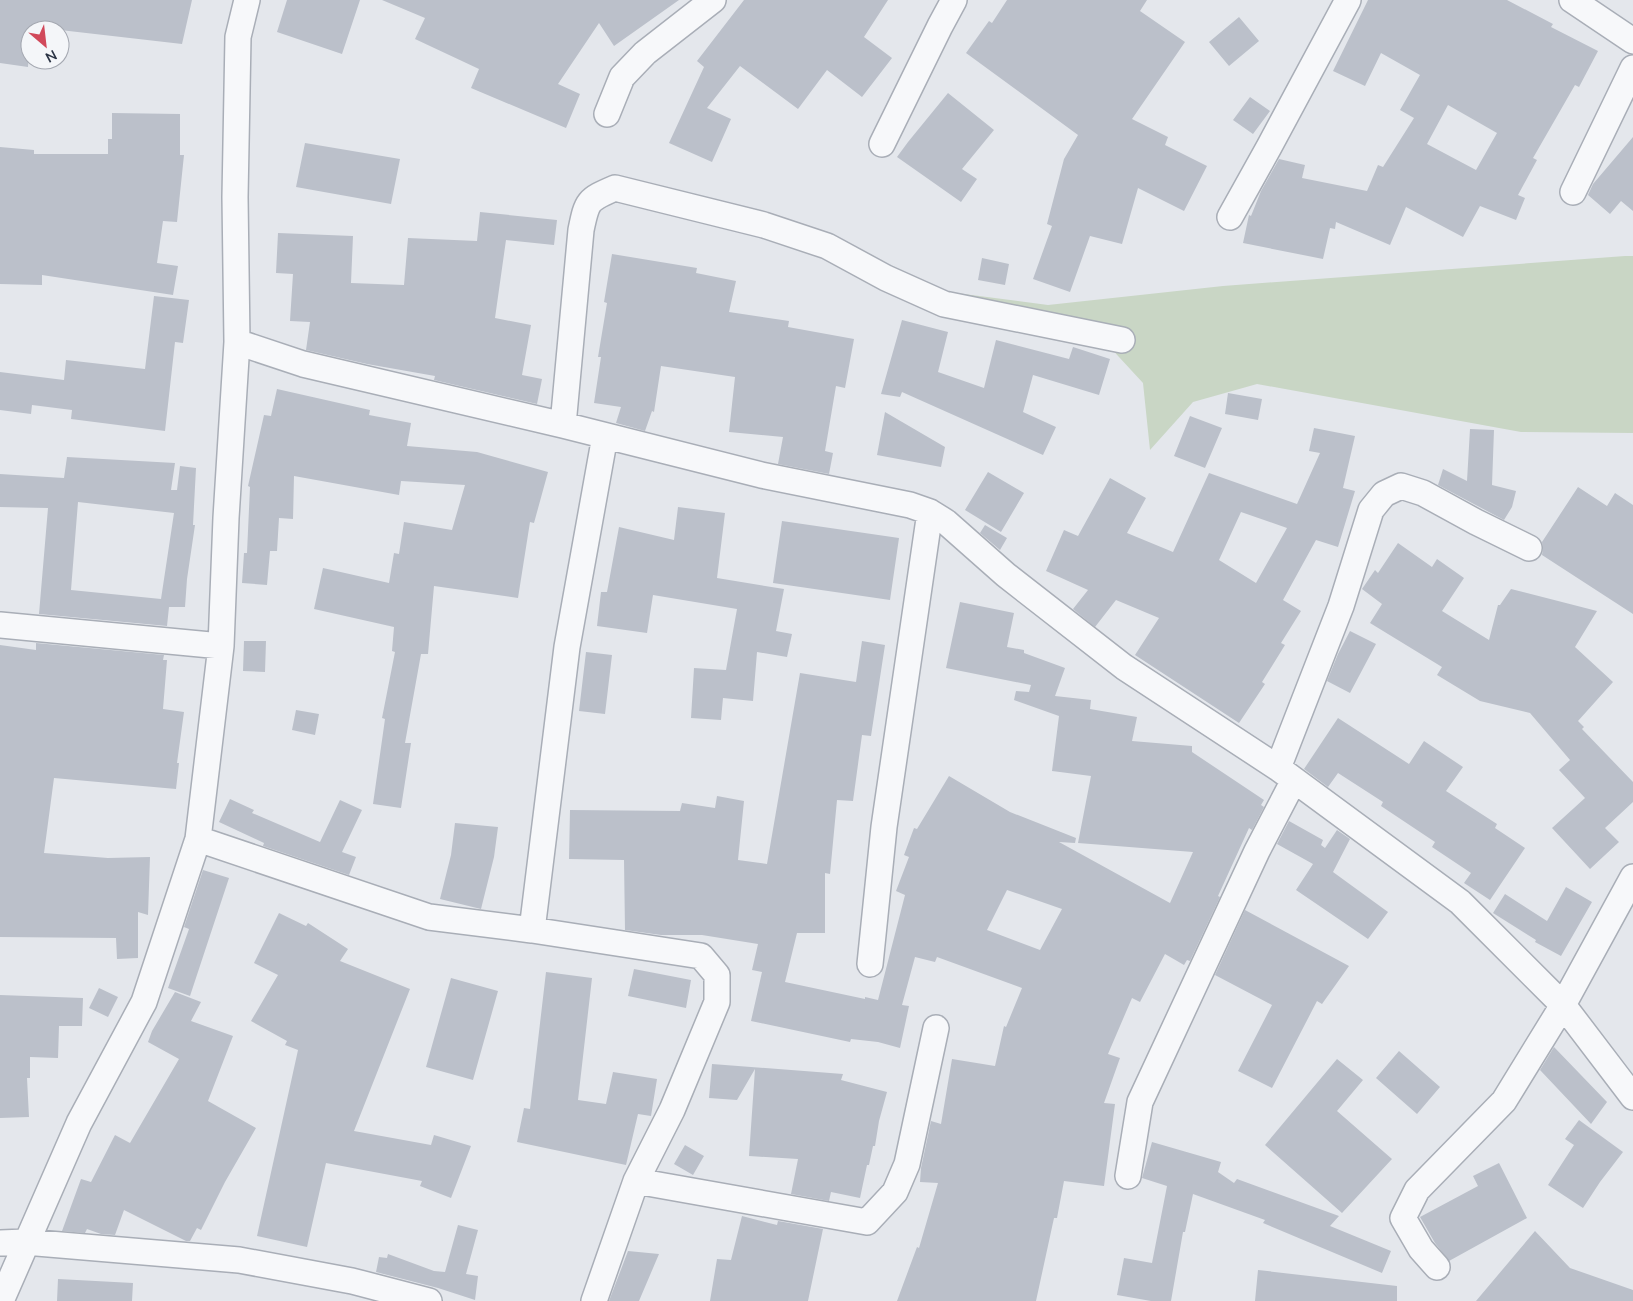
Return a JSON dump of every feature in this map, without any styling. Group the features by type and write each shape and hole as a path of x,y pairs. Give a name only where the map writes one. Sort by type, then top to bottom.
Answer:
{"street":[{"path":"0,1301 79,1123 144,1002 198,839 221,646 226,518 237,342 235,197 238,37 247,0"},
{"path":"607,114 622,76 645,53 713,0"},
{"path":"882,144 954,0"},
{"path":"1230,217 1348,0"},
{"path":"1572,0 1633,41"},
{"path":"1573,192 1633,68"},
{"path":"564,425 581,230 586,208 593,198 615,188 764,225 827,246 886,278 944,304 1122,340"},
{"path":"237,342 303,364 564,425 761,475 910,504 930,512 946,522 1006,574 1124,667 1286,774 1460,902 1563,1005 1633,1097"},
{"path":"532,930 567,647 605,436"},
{"path":"1128,1176 1140,1102 1257,851 1286,774 1371,510 1384,494 1401,486 1423,493 1529,548"},
{"path":"870,964 884,827 930,512"},
{"path":"0,625 221,646"},
{"path":"198,839 429,917 532,930 701,956 717,974 717,1002 672,1110 636,1181 594,1301"},
{"path":"1437,1267 1421,1249 1403,1218 1417,1190 1504,1101 1563,1005 1633,877"},
{"path":"636,1181 867,1222 895,1192 907,1164 936,1028"},
{"path":"0,1243 25,1242 239,1260 350,1291 429,1301"}],"green space":[{"path":"1633,256 1633,433 1521,432 1257,384 1193,402 1150,450 1143,383 1095,331 934,310 909,303 956,293 1048,305 1223,286"}],"building":[{"path":"0,0 192,0 182,44 70,31 70,20 20,20 20,66 0,63"},
{"path":"287,0 360,0 342,54 277,32"},
{"path":"382,0 679,0 614,46 599,23 558,84 580,94 566,128 471,88 479,69 415,39 425,18"},
{"path":"744,0 888,0 864,37 892,58 862,97 827,70 798,109 740,66 707,108 731,119 712,162 669,143 704,67 697,61"},
{"path":"1007,0 1147,0 1140,11 1185,42 1132,119 1168,137 1165,145 1207,166 1184,211 1138,188 1122,244 1090,236 1070,292 1033,279 1052,226 1047,224 1064,159 1078,135 966,53 989,21 992,23"},
{"path":"1368,0 1507,0 1553,24 1551,27 1598,51 1579,87 1575,85 1533,158 1537,160 1518,195 1525,198 1516,220 1480,206 1463,237 1406,207 1390,245 1336,222 1335,229 1330,228 1323,259 1243,243 1249,215 1251,216 1261,191 1279,159 1305,165 1302,178 1367,191 1378,165 1383,167 1414,118 1400,110 1420,75 1381,53 1365,86 1333,71","holes":["1448,105 1497,133 1476,170 1427,144"]},
{"path":"1239,17 1259,41 1229,66 1209,42"},
{"path":"948,93 994,130 962,169 977,179 961,202 897,157"},
{"path":"1250,97 1270,111 1253,134 1233,120"},
{"path":"112,113 180,114 180,155 184,155 177,222 163,221 157,263 178,266 173,295 42,275 42,285 0,284 0,147 34,150 34,154 108,154 108,139 112,139"},
{"path":"1633,137 1633,211 1621,201 1610,214 1588,195 1593,184"},
{"path":"305,143 400,159 391,204 296,187"},
{"path":"480,212 557,220 554,245 506,240 495,318 531,325 522,375 542,379 537,404 434,380 435,376 367,364 306,350 310,322 290,321 293,274 276,273 278,233 353,236 351,283 404,285 408,238 477,241"},
{"path":"612,254 697,268 696,273 736,281 729,312 789,321 788,327 854,339 845,388 836,386 825,451 833,453 829,474 778,464 783,437 729,432 735,377 661,366 654,412 652,411 645,431 616,423 621,407 594,403 601,357 598,357 607,303 604,302"},
{"path":"982,258 1009,264 1005,285 978,280"},
{"path":"154,296 189,300 183,343 175,342 165,431 71,419 72,410 32,405 31,414 0,410 0,372 64,380 66,360 145,369"},
{"path":"902,320 948,332 938,372 984,388 996,340 1069,359 1073,347 1110,359 1099,395 1033,375 1023,412 1056,427 1043,455 902,392 900,397 881,394"},
{"path":"277,389 370,410 369,415 411,423 407,446 477,452 548,472 534,523 530,522 518,598 434,586 428,654 421,654 405,743 411,743 401,808 373,804 385,719 382,718 395,652 392,651 394,627 314,609 323,568 389,583 394,553 399,554 404,522 452,530 465,485 401,481 399,495 294,476 293,519 279,518 277,551 270,551 267,585 242,583 244,553 247,553 250,487 248,486 264,415 271,416"},
{"path":"1228,393 1262,399 1258,420 1225,414"},
{"path":"885,412 945,447 941,467 877,455"},
{"path":"1190,416 1222,428 1205,468 1174,456"},
{"path":"1314,428 1355,436 1343,488 1355,491 1338,547 1316,540 1283,600 1301,611 1281,643 1285,645 1262,682 1265,684 1239,723 1135,655 1159,618 1116,600 1095,627 1073,609 1088,590 1046,571 1064,530 1078,536 1110,478 1146,498 1127,533 1173,552 1209,473 1297,504 1320,453 1309,451","holes":["1241,512 1287,528 1256,583 1219,560"]},
{"path":"1470,429 1494,430 1492,485 1516,491 1512,507 1504,520 1438,485 1443,469 1467,481"},
{"path":"67,457 175,463 171,490 177,490 180,466 196,468 193,525 195,525 185,607 169,607 167,626 39,614 48,508 0,507 0,474 64,478","holes":["78,502 174,513 161,599 71,590"]},
{"path":"988,472 1024,493 1001,532 965,510"},
{"path":"1578,487 1607,506 1615,493 1633,505 1633,614 1542,555 1542,542"},
{"path":"678,507 725,513 717,578 784,589 776,631 792,634 787,657 757,652 753,701 723,698 721,720 691,718 694,668 726,670 737,609 653,595 647,633 597,626 601,592 607,592 619,527 674,540"},
{"path":"782,521 899,538 890,600 773,583"},
{"path":"985,525 1007,538 1000,550 980,533"},
{"path":"1398,543 1432,567 1437,559 1464,578 1442,611 1489,640 1498,605 1500,605 1511,589 1597,611 1575,647 1613,682 1578,721 1584,727 1582,729 1633,782 1633,802 1605,828 1619,842 1590,869 1552,828 1585,798 1559,770 1570,760 1530,713 1480,701 1437,675 1442,667 1370,623 1382,604 1362,589 1375,570 1378,573"},
{"path":"960,602 1014,613 1007,647 1024,650 1024,653 1065,668 1055,696 1091,700 1090,709 1137,717 1132,741 1192,746 1192,752 1264,800 1261,805 1264,807 1252,830 1249,828 1190,961 1187,960 1184,965 1165,954 1140,1002 1132,998 1108,1054 1120,1058 1104,1103 1115,1104 1104,1186 1064,1181 1057,1218 1054,1218 1036,1301 897,1301 917,1247 919,1248 938,1183 920,1182 921,1168 931,1121 941,1124 952,1059 995,1066 1004,1026 1006,1027 1022,988 937,957 935,962 915,957 902,1005 909,1006 900,1048 878,1042 851,1039 850,1042 751,1021 762,972 752,970 758,944 702,935 661,935 625,930 624,860 569,859 570,810 680,811 682,803 715,808 717,796 744,801 738,860 767,864 800,673 856,682 862,641 885,645 871,736 862,735 853,801 837,800 830,874 825,873 825,933 797,933 785,982 878,1000 905,895 896,891 909,857 904,855 914,828 917,829 949,776 1010,812 1076,838 1075,843 1059,842 1170,903 1193,852 1078,843 1091,776 1052,771 1059,716 1014,700 1016,691 1029,692 1031,685 946,668","holes":["1007,890 1062,909 1040,950 987,930"]},
{"path":"1350,631 1376,644 1350,693 1327,681"},
{"path":"244,641 266,641 265,672 243,671"},
{"path":"36,643 164,655 163,660 167,660 163,709 184,712 177,763 179,763 176,789 54,778 44,853 108,858 150,857 148,915 138,912 138,958 117,959 116,938 0,937 0,645 36,650"},
{"path":"586,652 612,655 605,714 579,711"},
{"path":"296,710 319,714 315,735 292,730"},
{"path":"1338,718 1409,764 1424,741 1463,767 1446,791 1497,824 1495,828 1525,848 1490,900 1464,883 1471,873 1432,847 1435,842 1381,806 1383,802 1338,773 1328,787 1304,769"},
{"path":"230,799 254,810 252,813 320,842 340,800 362,810 342,852 356,857 349,875 263,846 264,843 219,822"},
{"path":"1289,821 1323,840 1321,845 1325,848 1337,830 1350,839 1333,872 1388,912 1368,939 1296,890 1313,864 1277,844"},
{"path":"455,823 498,827 494,857 481,909 440,899 451,855"},
{"path":"203,870 229,878 190,996 168,988 189,929 184,927"},
{"path":"1566,887 1592,902 1561,956 1535,942 1536,940 1493,913 1505,894 1547,921"},
{"path":"1245,910 1349,966 1322,1004 1317,1001 1272,1088 1238,1071 1272,1005 1215,975"},
{"path":"279,913 306,926 308,923 348,949 340,961 410,989 354,1131 431,1145 434,1135 471,1146 451,1198 420,1186 422,1181 326,1163 307,1247 257,1236 298,1050 285,1045 287,1041 251,1021 278,975 254,963"},
{"path":"634,969 691,980 686,1008 628,996"},
{"path":"546,972 592,978 578,1100 606,1104 613,1072 657,1079 651,1116 638,1114 626,1165 517,1142 524,1108 530,1109"},
{"path":"451,978 498,991 473,1080 426,1067"},
{"path":"99,988 118,997 108,1017 89,1008"},
{"path":"175,992 201,1002 191,1021 233,1036 208,1101 256,1128 225,1182 201,1230 197,1228 190,1241 186,1241 124,1210 115,1235 101,1234 87,1229 85,1233 62,1231 81,1179 91,1182 115,1135 130,1143 179,1059 148,1042 152,1031"},
{"path":"0,995 83,998 82,1026 59,1026 58,1058 30,1057 30,1078 27,1078 29,1117 0,1118"},
{"path":"1554,1047 1607,1102 1591,1124 1540,1070"},
{"path":"1399,1051 1440,1087 1417,1114 1376,1078"},
{"path":"1337,1059 1363,1080 1337,1111 1392,1159 1342,1213 1265,1145"},
{"path":"712,1064 843,1074 841,1080 887,1092 879,1121 875,1146 873,1146 869,1165 867,1165 860,1198 831,1192 829,1201 791,1194 798,1159 749,1156 755,1069 737,1100 709,1098"},
{"path":"1579,1120 1623,1152 1583,1208 1548,1185 1574,1145 1565,1139"},
{"path":"1152,1142 1221,1162 1218,1172 1234,1183 1237,1179 1339,1216 1330,1226 1391,1251 1382,1273 1263,1223 1265,1220 1193,1194 1185,1232 1183,1232 1171,1301 1151,1301 1117,1295 1124,1258 1152,1263 1167,1186 1142,1178"},
{"path":"685,1145 704,1156 693,1175 674,1164"},
{"path":"1499,1163 1527,1218 1449,1261 1435,1243 1420,1217 1478,1186 1473,1176"},
{"path":"742,1216 777,1225 778,1221 823,1229 808,1301 710,1301 717,1259 731,1260"},
{"path":"458,1225 478,1230 466,1274 478,1276 475,1300 376,1272 379,1257 387,1258 388,1254 434,1271 445,1272"},
{"path":"1535,1231 1570,1268 1633,1290 1633,1301 1476,1301"},
{"path":"628,1251 659,1254 639,1301 609,1301"},
{"path":"1258,1270 1397,1286 1397,1301 1255,1301"},
{"path":"58,1279 133,1283 132,1301 57,1301"}]}
